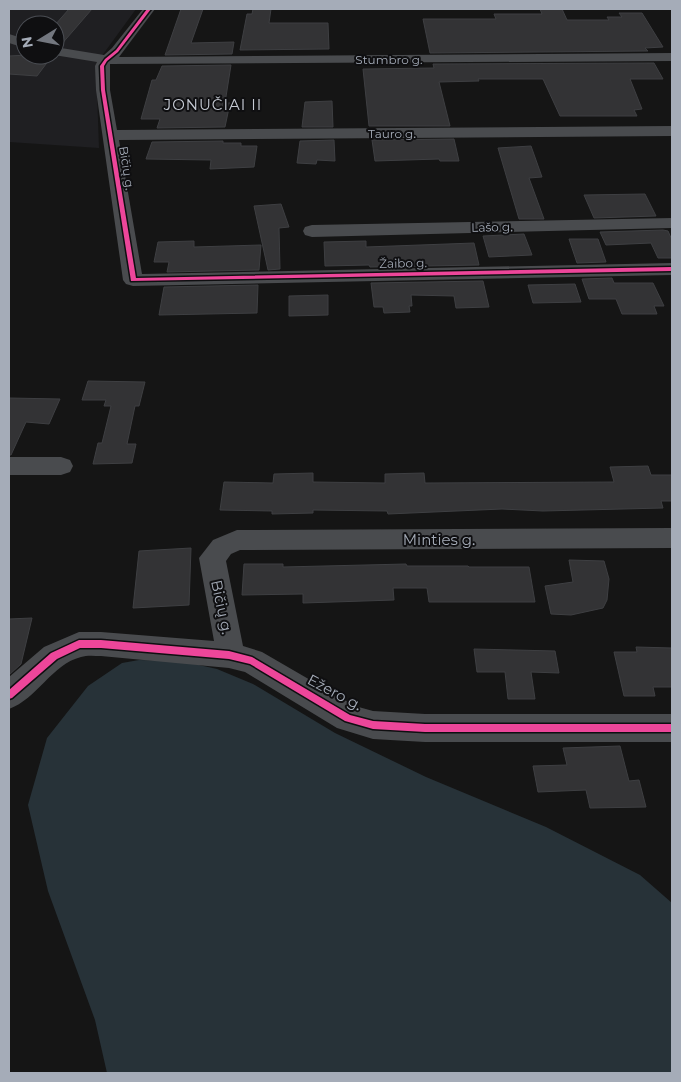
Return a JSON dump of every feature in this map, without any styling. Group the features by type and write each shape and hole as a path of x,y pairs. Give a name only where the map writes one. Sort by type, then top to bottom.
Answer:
{"street":[{"path":"106,60 117,51 149,9"},
{"name":"Stumbro g.","path":"65,53 106,60 126,61 672,57"},
{"name":"Bičių g.","path":"106,60 102,66 103,90 133,280"},
{"name":"Tauro g.","path":"111,135 672,131"},
{"name":"Lašo g.","path":"312,232 672,223"},
{"name":"Žaibo g.","path":"133,280 672,269"},
{"path":"9,466 61,466"},
{"name":"Minties g.","path":"212,558 222,547 237,540 672,538"},
{"name":"Bičių g.","path":"212,558 229,643 229,655"},
{"name":"Ežero g.","path":"9,695 54,656 78,644 101,644 229,655 252,661 348,718 373,725 425,728 672,728"}],"shaded area":[{"path":"9,9 136,9 96,64 99,148 9,142"},
{"path":"139,660 181,661 217,669 253,684 335,733 426,777 546,827 640,875 672,903 672,1073 107,1073 95,1020 48,891 28,805 47,738 88,686 122,663"}],"building":[{"path":"69,9 92,9 65,40 64,15"},
{"path":"181,9 203,9 191,43 234,42 232,54 165,55"},
{"path":"253,9 271,9 269,23 328,23 329,49 240,50 247,14 252,14"},
{"path":"540,9 562,9 567,20 609,20 607,17 622,17 619,13 642,13 663,47 645,48 648,51 430,53 423,19 496,19 494,14 542,14"},
{"path":"9,56 15,56 15,65 45,65 37,76 9,74"},
{"path":"654,63 663,79 630,79 642,109 634,110 637,116 560,116 543,79 478,79 479,81 439,82 450,126 369,126 363,69 434,68 433,64"},
{"path":"231,65 225,103 230,103 225,127 157,128 160,119 141,119 152,80 156,80 162,66"},
{"path":"332,101 333,127 302,127 305,102"},
{"path":"454,139 459,161 440,161 439,159 375,161 372,140"},
{"path":"334,140 335,161 317,160 316,164 297,163 300,141"},
{"path":"223,141 223,143 241,143 241,146 257,146 254,167 210,169 211,160 146,159 152,142"},
{"path":"531,146 542,177 529,178 544,219 519,219 498,148"},
{"path":"645,194 656,216 594,218 584,195"},
{"path":"281,204 289,227 279,228 280,269 268,270 254,206"},
{"path":"668,231 672,240 672,258 658,258 651,243 606,245 600,232"},
{"path":"524,234 532,255 489,257 483,236"},
{"path":"569,239 598,239 606,262 577,263"},
{"path":"194,241 194,247 261,245 259,270 167,272 169,262 154,262 158,242"},
{"path":"366,241 366,247 474,243 479,265 325,266 324,242"},
{"path":"612,278 614,283 653,283 664,306 654,306 657,314 622,314 616,299 589,299 582,279"},
{"path":"483,281 489,307 456,308 454,296 411,295 412,306 409,306 410,312 384,313 383,307 374,307 371,283"},
{"path":"575,284 581,302 533,303 528,285"},
{"path":"258,285 257,313 159,315 164,287"},
{"path":"328,295 328,315 289,316 289,296"},
{"path":"88,381 145,382 139,406 135,406 127,444 136,444 132,463 93,464 98,443 102,443 111,406 104,406 106,400 82,400"},
{"path":"9,398 60,399 49,424 26,422 11,455 9,455"},
{"path":"648,466 651,475 672,475 672,501 661,501 663,508 543,511 502,509 388,514 387,511 313,510 313,513 272,514 272,511 220,510 224,482 273,483 274,474 313,473 313,482 385,483 385,474 424,473 425,483 614,482 610,467"},
{"path":"191,548 189,605 133,608 139,551"},
{"path":"569,560 604,561 609,579 607,600 603,608 571,615 551,614 545,586 573,582"},
{"path":"244,564 283,564 283,567 406,564 407,566 529,567 535,602 429,602 427,588 393,588 394,600 303,603 303,594 242,595"},
{"path":"32,618 21,664 9,675 9,619"},
{"path":"636,647 672,648 672,687 653,687 655,696 624,696 614,652 637,652"},
{"path":"474,649 555,651 559,673 531,672 535,699 508,699 505,672 477,672"},
{"path":"620,746 629,781 639,780 646,807 590,808 586,790 538,792 533,766 567,765 563,748"}],"cycle path":[{"path":"149,9 117,51 102,66 103,90 133,280 672,269"},
{"path":"9,695 54,656 79,644 101,644 229,655 252,661 348,718 373,725 425,728 672,728"}],"district":[{"name":"JONUČIAI II","path":"213,104"}]}
